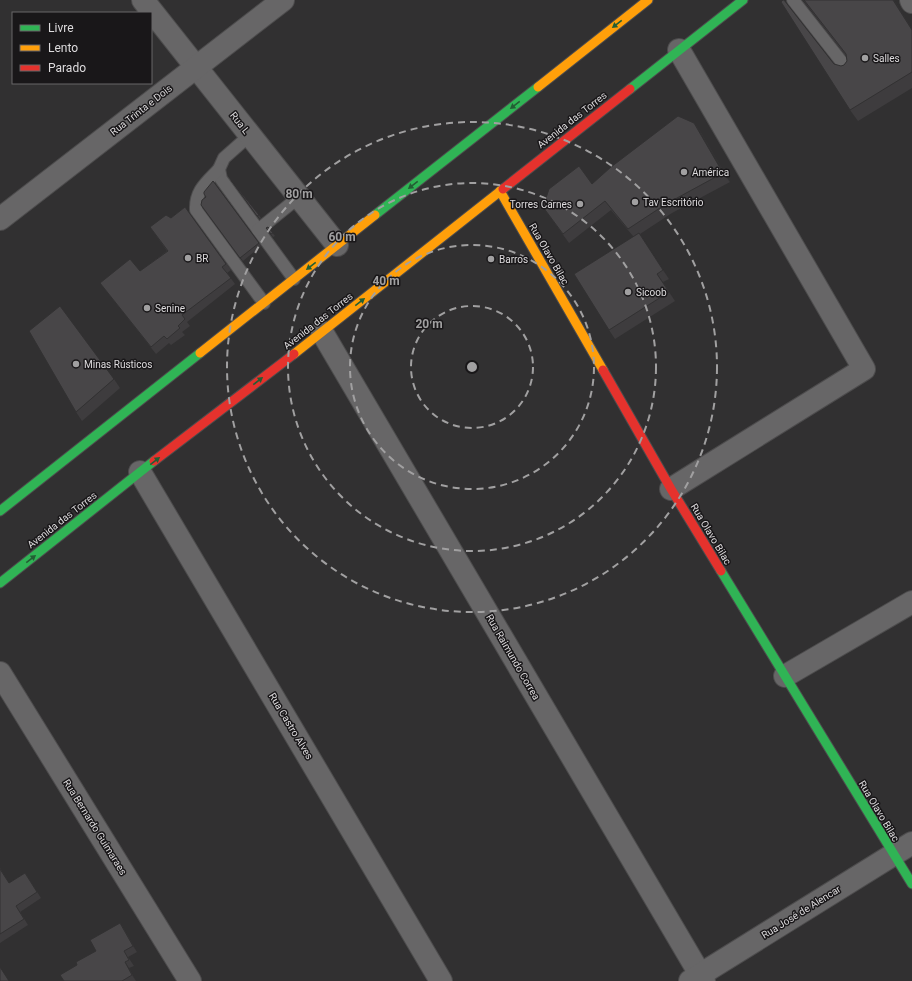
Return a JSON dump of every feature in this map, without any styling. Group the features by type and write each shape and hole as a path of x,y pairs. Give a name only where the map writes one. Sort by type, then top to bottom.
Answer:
{"main road":[{"name":"Avenida das Torres","path":"0,583 140,472 322,332 743,0"},
{"path":"0,511 294,280 638,3"},
{"name":"Rua Olavo Bilac","path":"500,191 671,489 912,884"}],"street":[{"name":"Rua L","path":"143,0 337,245"},
{"name":"Rua Trinta e Dois","path":"0,219 282,0"},
{"path":"671,489 864,369 679,50"},
{"name":"Rua Raimundo Correa","path":"322,332 698,979"},
{"name":"Rua Castro Alves","path":"140,472 441,981"},
{"path":"785,676 912,602"},
{"name":"Rua Bernardo Guimaraes","path":"0,673 190,981"},
{"name":"Rua José de Alencar","path":"698,979 912,843"}],"lane":[{"path":"793,0 848,70"},
{"path":"250,135 224,158 219,169 199,191 196,201 196,210 264,303"},
{"path":"219,169 221,179 294,280"},
{"path":"258,230 299,197"}],"building":[{"name":"Salles","path":"783,0 834,64 841,66 847,61 846,54 804,0 893,0 912,30 912,72 850,110 781,2"},
{"path":"678,116 694,123 723,173 666,204 628,229 605,201 563,234 543,207 549,189 579,166 592,184 611,167"},
{"path":"231,180 259,215 257,216"},
{"path":"213,181 259,243 240,258 201,205 202,200 206,197 204,192"},
{"path":"185,207 226,264 222,267 231,278 182,315 185,319 178,326 180,328 167,339 164,336 151,347 100,283 130,259 140,271 168,251 150,227 166,215 171,218"},
{"path":"268,227 273,233 271,234 266,228"},
{"name":"Sicoob","path":"639,233 663,270 657,274 669,292 609,330 574,274"},
{"name":"Minas Rústicos","path":"60,306 114,379 76,412 29,331"},
{"path":"0,869 9,883 25,873 37,892 16,906 24,919 0,934"},
{"path":"120,923 133,946 124,951 129,960 125,962 132,975 122,981 64,981 60,975 77,965 76,962 96,951 90,940"},
{"path":"0,967 9,981 0,981"}],"traffic: fast":[{"path":"630,89 743,0"},
{"path":"375,215 538,87"},
{"path":"0,511 200,353"},
{"path":"0,583 154,461"},
{"path":"721,571 912,884"}],"traffic: slow":[{"path":"538,87 648,0"},
{"path":"294,354 503,189"},
{"path":"500,191 603,370"},
{"path":"200,353 375,215"}],"traffic: jam":[{"path":"503,189 630,89"},
{"path":"154,461 294,354"},
{"path":"603,370 671,489 721,571"}],"place":[{"name":"Salles","path":"865,58"},
{"name":"América","path":"684,172"},
{"name":"Tav Escritório","path":"635,202"},
{"name":"Torres Carnes","path":"580,204"},
{"name":"BR","path":"188,258"},
{"name":"Barros","path":"491,259"},
{"name":"Sicoob","path":"628,292"},
{"name":"Senine","path":"147,308"},
{"name":"Minas Rústicos","path":"76,364"}]}
